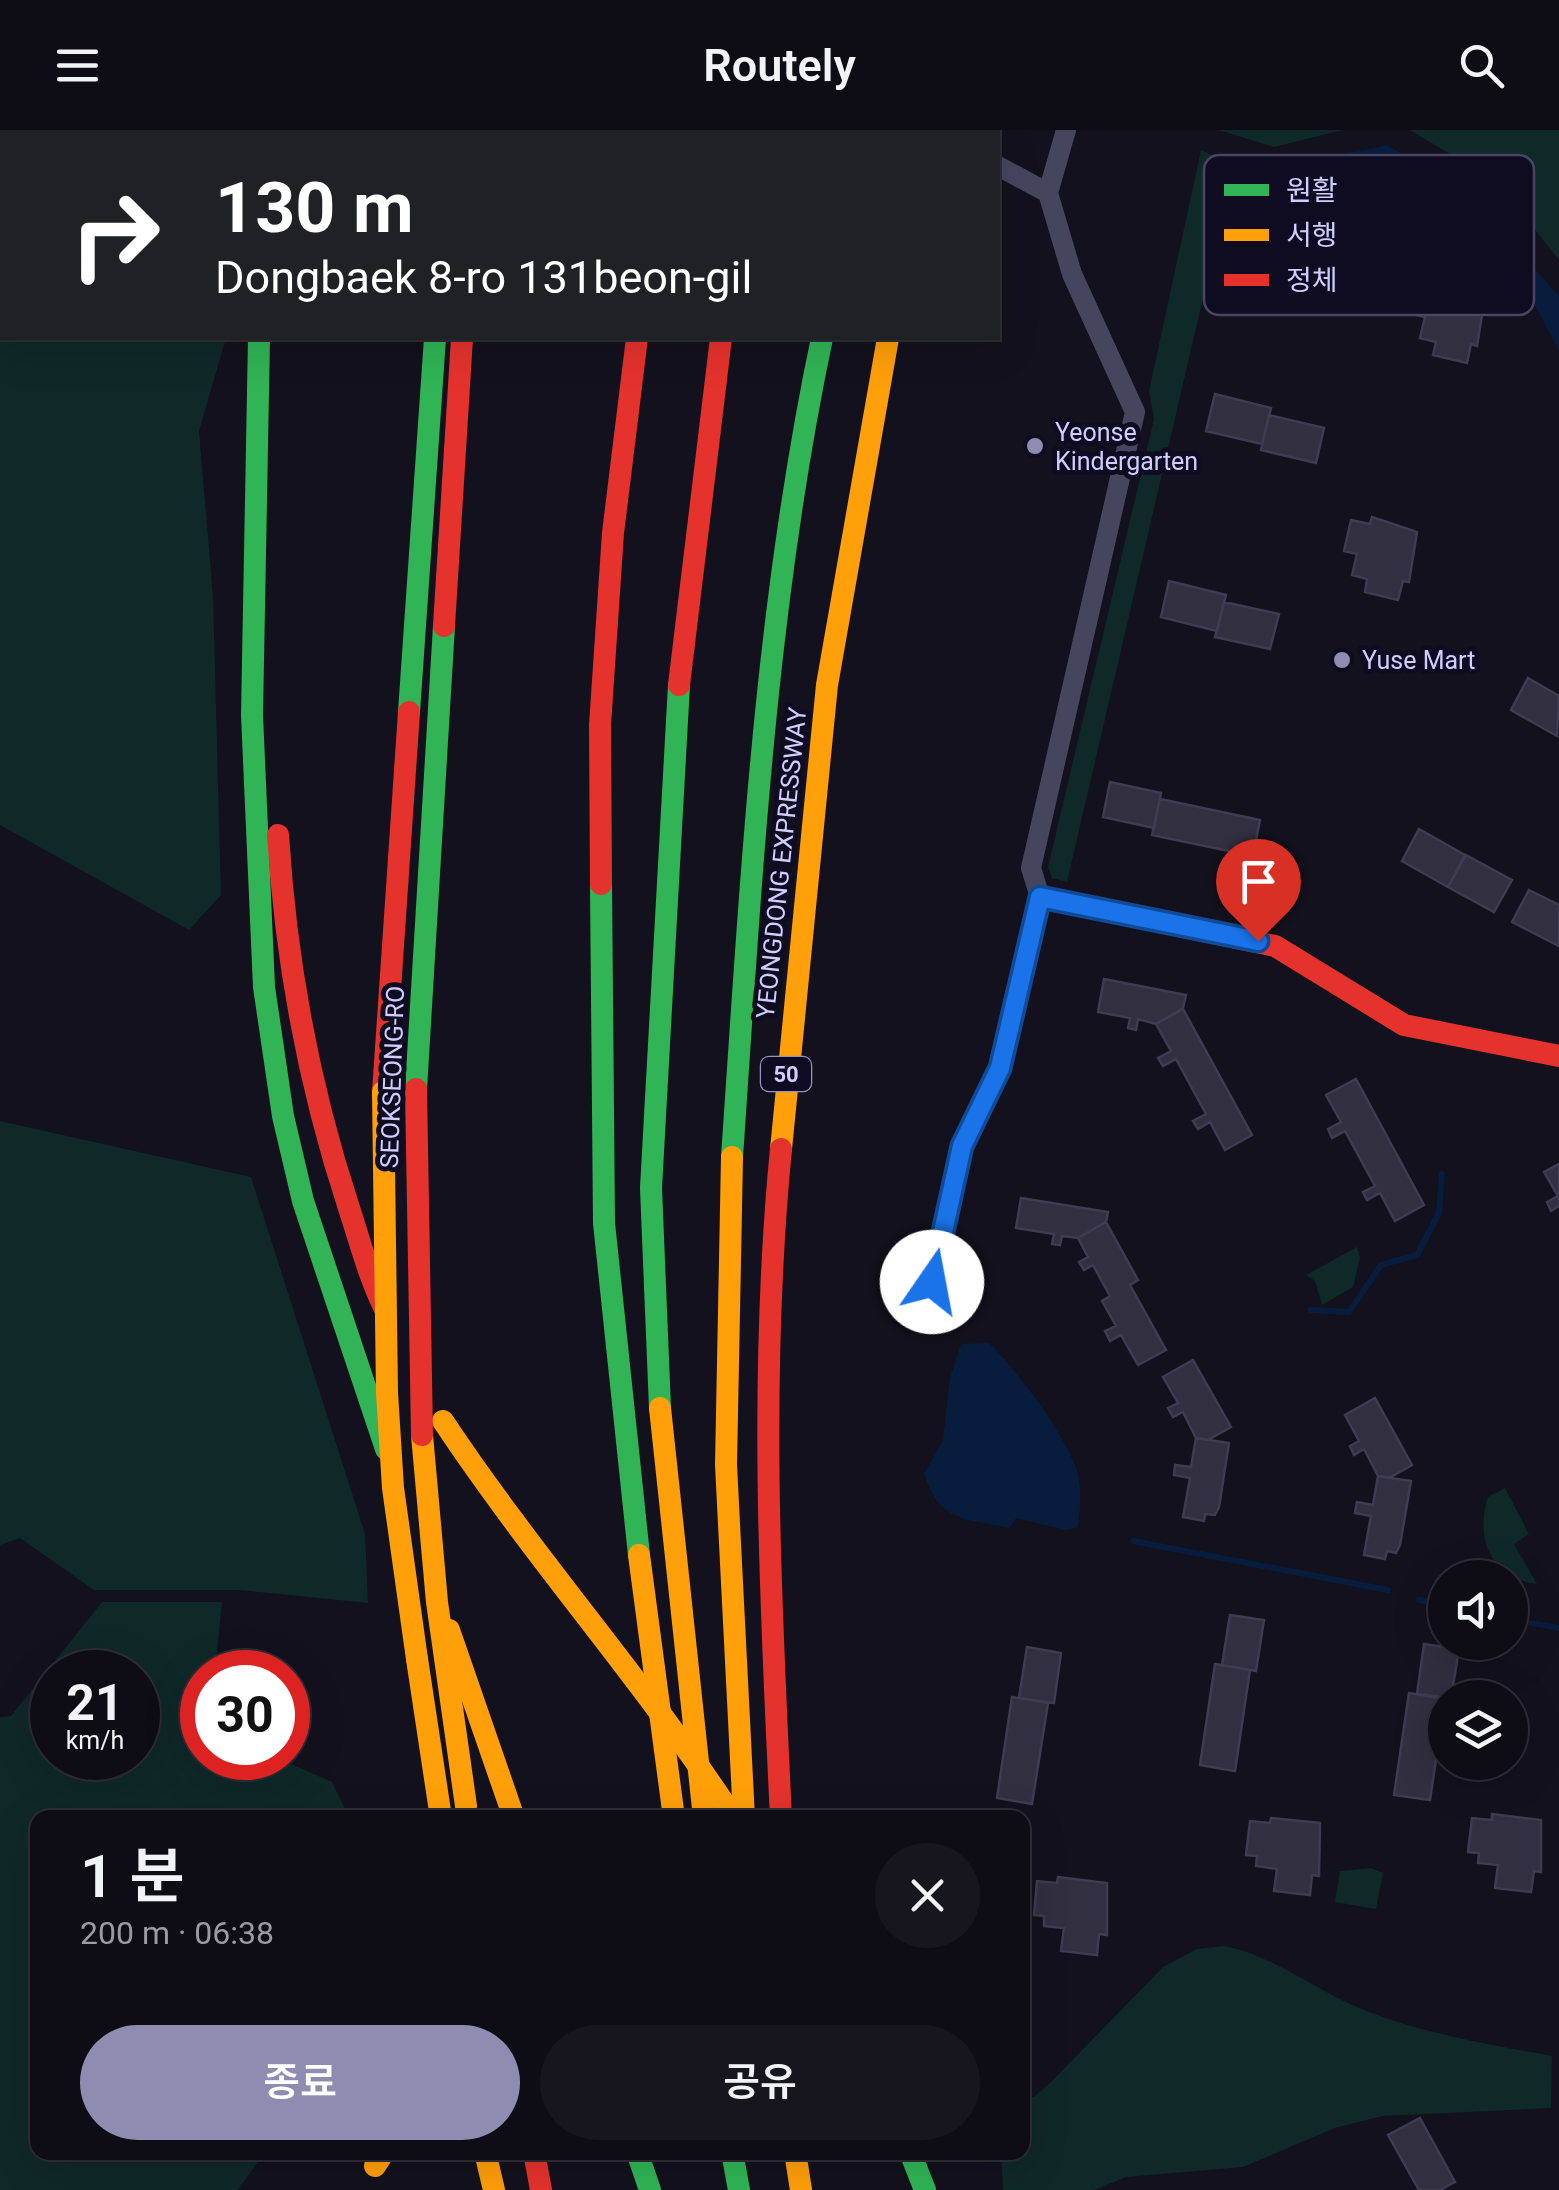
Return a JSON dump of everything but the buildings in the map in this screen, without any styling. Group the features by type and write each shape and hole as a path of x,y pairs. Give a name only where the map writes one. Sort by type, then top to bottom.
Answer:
{"main road":[{"path":"259,340 251,661 256,887 282,1113 330,1292 511,1810"},
{"path":"278,340 271,656 280,880 300,1020 337,1174 381,1302 443,1421 516,1531 678,1734 729,1810"},
{"path":"435,340 383,1092 382,1268 393,1488 440,1810"},
{"name":"SEOKSEONG-RO","path":"462,340 416,1088 422,1438 437,1602 467,1810"},
{"path":"637,340 613,533 600,725 604,1204 629,1484 673,1810"},
{"path":"703,1810 665,1466 651,1260 651,1188 673,730 720,340"},
{"name":"YEONGDONG EXPRESSWAY","path":"744,1810 726,1464 730,1175 761,731 806,414 822,340"},
{"name":"YEONGDONG EXPRESSWAY","path":"781,1810 768,1546 770,1256 826,685 888,340"},
{"path":"1040,897 1275,946 1404,1025 1559,1056"},
{"path":"378,2160 378,2190"},
{"path":"487,2160 494,2190"},
{"path":"511,2160 517,2190"},
{"path":"535,2160 541,2190"},
{"path":"640,2160 650,2190"},
{"path":"733,2160 739,2190"},
{"path":"751,2160 754,2190"},
{"path":"796,2160 801,2190"},
{"path":"809,2160 812,2190"},
{"path":"913,2160 925,2190"}],"street":[{"path":"926,1298 962,1146 1000,1068 1040,897 1031,868 1136,412 1072,274 1048,193 1066,130"},
{"path":"1000,167 1048,193"}],"green space":[{"path":"1219,130 1342,130 1274,147"},
{"path":"1410,130 1559,130 1559,260 1534,229 1534,155 1451,155"},
{"path":"1201,150 1212,155 1204,155 1204,294 1067,882 1052,878 1048,867 1154,419 1149,391"},
{"path":"0,340 225,340 199,431 213,596 221,895 189,930 0,825"},
{"path":"0,1121 251,1177 365,1534 368,1603 240,1590 94,1590 20,1538 0,1545"},
{"path":"1357,1247 1360,1258 1353,1287 1322,1305 1315,1281 1306,1275"},
{"path":"1505,1488 1529,1534 1514,1544 1523,1560 1494,1560 1490,1554 1483,1528 1488,1497"},
{"path":"1528,1568 1537,1584 1528,1582"},
{"path":"102,1602 222,1602 217,1650 180,1650 180,1780 310,1780 310,1772 332,1782 346,1810 30,1810 30,2160 259,2160 238,2190 0,2190 0,1717 11,1716 30,1692 30,1780 160,1780 160,1650 64,1650"},
{"path":"1371,1868 1383,1873 1376,1909 1335,1902 1340,1871"},
{"path":"1224,1946 1260,1957 1340,1999 1404,2024 1552,2056 1551,2108 1382,2116 1335,2128 1243,2167 1126,2177 1095,2190 1003,2190 1001,2160 1030,2160 1030,2098 1052,2081 1163,1967 1197,1949"}],"water":[{"path":"1387,145 1403,155 1341,155"},
{"path":"1534,268 1559,296 1559,352 1536,308"},
{"path":"989,1343 1037,1400 1068,1450 1079,1480 1078,1527 1066,1530 1016,1518 1010,1528 967,1519 946,1510 930,1490 924,1474 943,1440 950,1378 961,1344"}],"waterway":[{"path":"1311,1310 1349,1312 1381,1265 1417,1255 1439,1213 1442,1174"},
{"path":"1133,1541 1388,1590"},
{"path":"1419,1600 1428,1602"},
{"path":"1531,1623 1559,1628"}],"traffic: fast":[{"path":"259,340 252,715 264,987 283,1116 303,1201 386,1449"},
{"path":"409,712 435,340"},
{"path":"732,1157 773,643 822,340"},
{"path":"416,1089 444,626"},
{"path":"660,1408 651,1188 679,685"},
{"path":"601,884 604,1223 639,1555"},
{"path":"640,2160 650,2190"},
{"path":"733,2160 739,2190"},
{"path":"913,2160 925,2190"}],"traffic: slow":[{"path":"781,1149 827,685 888,340"},
{"path":"383,1092 387,1393 393,1488 417,1659"},
{"path":"732,1157 726,1465 744,1810"},
{"path":"660,1408 703,1810"},
{"path":"443,1421 729,1810"},
{"path":"422,1435 437,1602 466,1806"},
{"path":"639,1555 673,1810"},
{"path":"449,1630 511,1810"},
{"path":"417,1659 440,1810"},
{"path":"375,2166 379,2160"},
{"path":"487,2160 494,2190"},
{"path":"796,2160 801,2190"}],"traffic: jam":[{"path":"444,626 462,340"},
{"path":"601,884 600,725 613,533 637,340"},
{"path":"679,685 721,340"},
{"path":"383,1092 409,712"},
{"path":"278,835 293,977 311,1071 365,1259 385,1309"},
{"path":"1040,897 1275,946 1404,1025 1559,1056"},
{"path":"416,1089 422,1435"},
{"path":"781,1149 768,1400 770,1567 781,1810"},
{"path":"535,2160 541,2190"}],"place":[{"name":"Yeonse Kindergarten","path":"1035,446"},
{"name":"Yuse Mart","path":"1342,660"}],"route":[{"path":"932,1282 962,1146 1000,1068 1040,897 1258,941"}]}
